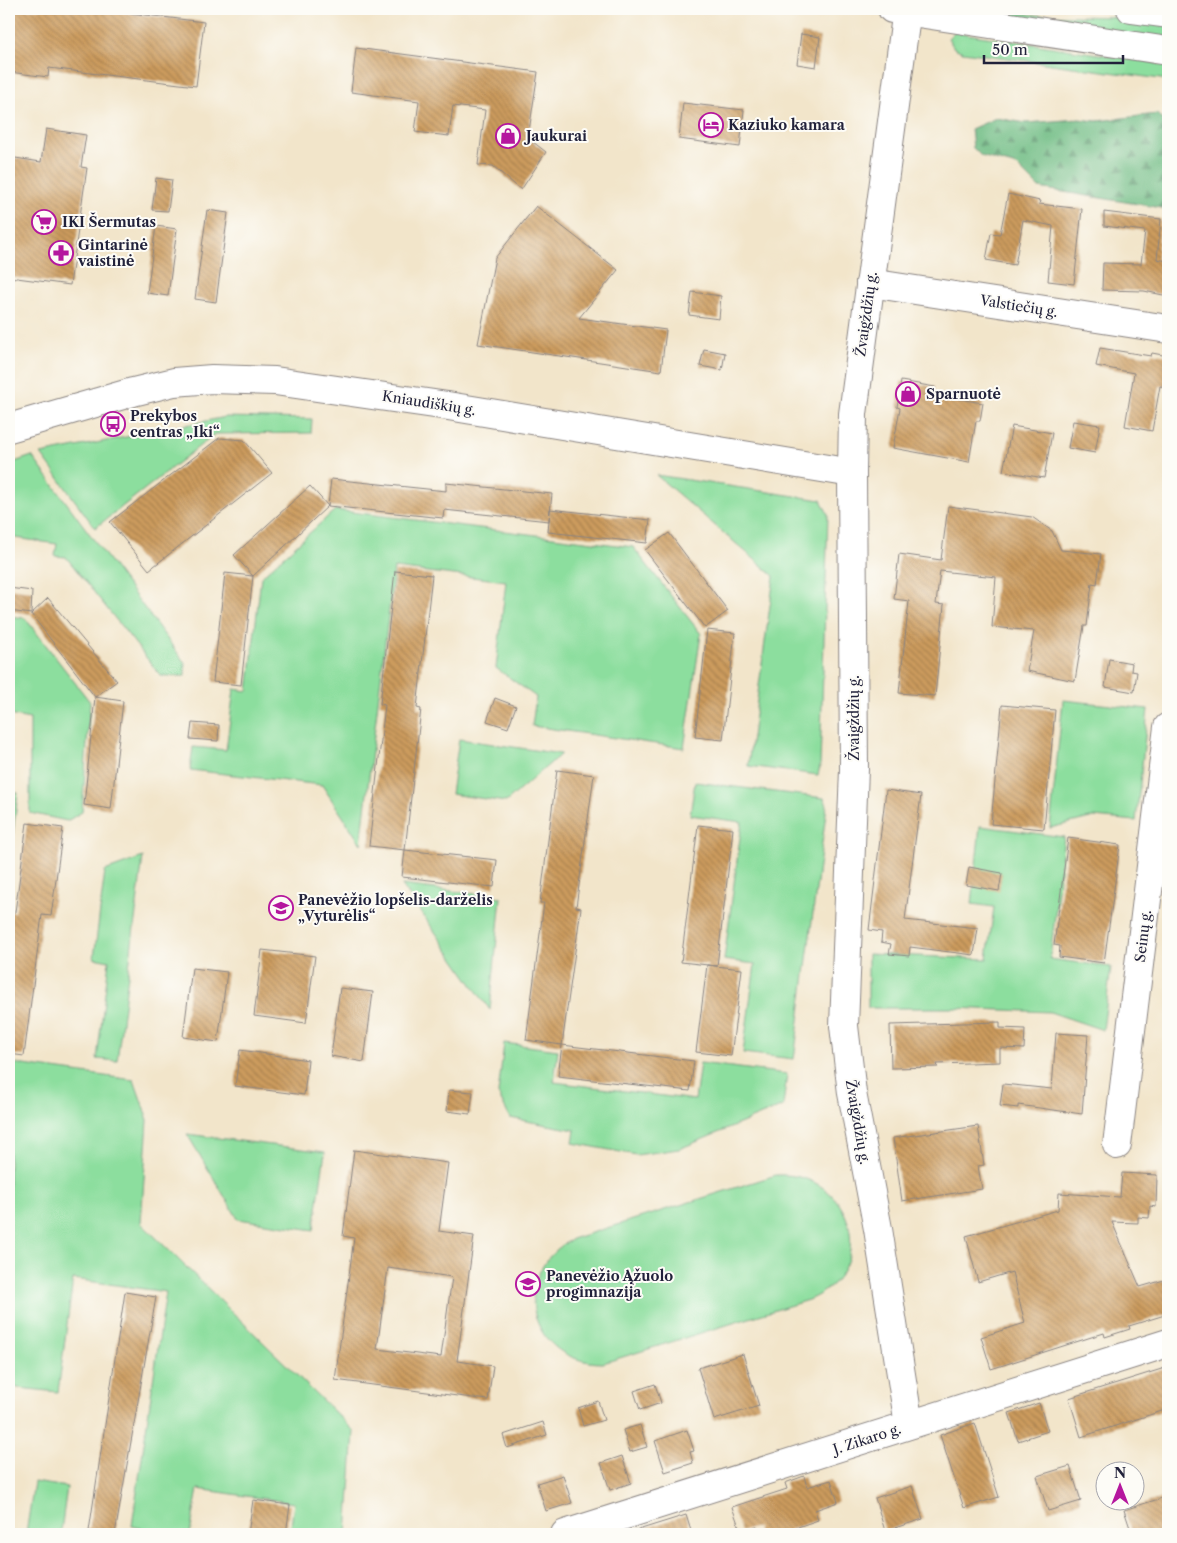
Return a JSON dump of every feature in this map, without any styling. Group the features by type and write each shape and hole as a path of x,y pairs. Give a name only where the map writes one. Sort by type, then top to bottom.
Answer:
{"main road":[{"path":"1131,9 1168,14"},
{"path":"902,10 1163,51"},
{"name":"Žvaigždžių g.","path":"902,10 853,414 854,769 844,1026 852,1093 878,1229 909,1425"},
{"name":"Valstiečių g.","path":"870,284 1168,329"},
{"name":"Kniaudiškių g.","path":"9,428 174,382 212,379 275,380 852,473"},
{"name":"Seinų g.","path":"1117,1145 1168,727"},
{"name":"J. Zikaro g.","path":"565,1534 1168,1342"}],"green space":[{"path":"946,9 995,9 1035,15 1114,17 1168,25 1168,41"},
{"path":"954,32 1151,62 1168,67 1168,80 963,52 954,48 948,38"},
{"path":"1157,114 1168,125 1168,209 1039,188 1017,166 981,156 973,148 971,129 996,118 1026,123 1079,119 1097,121"},
{"path":"226,417 312,419 311,433 215,434 95,528 41,454"},
{"path":"32,456 185,663 185,676 161,676 66,557 55,556 57,544 9,537 9,464"},
{"path":"656,475 821,500 828,514 820,766 818,775 748,766 774,576"},
{"path":"335,510 633,547 701,634 684,748 532,726 536,697 496,668 506,581 394,568 361,844 322,785 190,770 193,747 226,750 234,689 248,691 261,577"},
{"path":"9,616 25,618 90,702 82,812 67,821 30,813 30,719 9,715"},
{"path":"1063,700 1148,709 1136,821 1094,817 1050,828"},
{"path":"459,739 561,754 506,802 451,794"},
{"path":"695,782 824,798 827,805 794,1059 743,1053 755,964 724,960 742,822 690,815"},
{"path":"9,792 18,793 9,865"},
{"path":"980,826 1064,837 1050,959 1111,967 1103,1030 1050,1012 955,1008 868,1008 868,954 987,959 994,907 972,904"},
{"path":"143,857 117,1061 97,1059 109,961 94,958 105,871"},
{"path":"402,885 501,897 490,1010"},
{"path":"504,1043 558,1050 554,1082 695,1100 700,1063 787,1074 783,1106 679,1149 636,1155 573,1143 575,1130 510,1118 498,1094"},
{"path":"9,1063 134,1080 148,1120 141,1223 354,1431 347,1534 290,1534 294,1503 198,1489 190,1534 153,1534 153,1531 132,1526 166,1292 73,1279 58,1392 9,1387"},
{"path":"187,1134 325,1152 314,1230 238,1219"},
{"path":"776,1175 803,1178 824,1189 840,1205 849,1225 850,1247 844,1268 831,1286 808,1300 603,1363 577,1359 557,1349 543,1333 535,1315 533,1294 539,1274 552,1255 572,1239"},
{"path":"34,1482 67,1487 61,1531 63,1534 26,1534"}],"building":[{"path":"9,9 96,9 204,22 196,86 49,68 48,77 9,72"},
{"path":"801,34 820,37 816,67 797,64"},
{"path":"356,48 538,72 528,138 546,152 521,190 493,166 478,165 485,110 453,106 449,136 415,132 419,101 351,92"},
{"name":"Kaziuko kamara","path":"683,103 744,110 740,147 679,139"},
{"name":"IKI Šermutas","path":"46,129 86,135 81,167 87,168 70,285 9,277 9,157 41,162"},
{"path":"156,178 172,180 168,211 152,210"},
{"path":"1008,194 1040,201 1039,204 1082,209 1074,284 1048,281 1053,226 1023,220 1015,265 986,260 991,233 1000,234"},
{"path":"536,206 618,270 579,318 666,330 661,371 478,344 495,258"},
{"path":"207,210 228,213 216,302 195,299"},
{"path":"1104,212 1161,219 1157,259 1168,261 1168,296 1144,291 1102,290 1103,263 1141,264 1145,231 1104,226"},
{"path":"156,226 177,229 168,296 147,293"},
{"path":"692,292 721,296 719,319 689,315"},
{"path":"1100,348 1151,356 1152,353 1168,356 1168,387 1160,386 1152,431 1125,426 1134,373 1096,366"},
{"path":"704,349 725,353 722,370 700,366"},
{"path":"901,381 935,387 934,395 983,403 980,421 976,421 969,462 893,448 900,408 897,407"},
{"path":"1073,421 1100,425 1095,453 1068,448"},
{"path":"1012,426 1052,433 1044,478 1003,471"},
{"path":"219,438 244,440 272,473 149,570 110,522"},
{"path":"331,479 446,491 446,483 552,494 549,521 444,510 443,518 328,506"},
{"path":"310,486 328,506 253,576 234,555"},
{"path":"948,506 1032,517 1052,531 1061,550 1101,554 1097,584 1092,583 1087,626 1084,626 1075,681 1027,671 1034,631 992,627 996,577 940,571 936,604 944,605 935,696 899,693 909,601 894,599 899,554 941,560"},
{"path":"550,509 650,520 647,543 548,532"},
{"path":"669,533 728,611 705,628 645,550"},
{"path":"395,571 432,575 417,708 421,709 405,850 369,846 385,705 380,704"},
{"path":"225,573 253,576 241,685 213,682"},
{"path":"9,588 32,591 31,614 9,611"},
{"path":"48,598 117,681 95,697 31,614"},
{"path":"707,630 735,633 723,740 695,737"},
{"path":"1109,659 1132,663 1131,671 1137,672 1134,692 1105,687"},
{"path":"95,697 123,701 111,809 84,805"},
{"path":"495,698 516,706 508,728 487,721"},
{"path":"1002,705 1055,710 1044,829 991,824"},
{"path":"192,723 219,725 218,741 190,739"},
{"path":"557,770 594,775 576,907 581,908 562,1045 526,1040 544,903 540,903"},
{"path":"886,790 921,795 905,920 978,928 974,955 910,947 909,956 889,954 891,944 881,942 882,932 869,930"},
{"path":"27,823 63,828 51,916 42,915 24,1056 9,1054 9,911 15,912"},
{"path":"698,825 733,829 717,966 681,962"},
{"path":"1068,838 1120,845 1104,963 1059,957 1060,946 1054,945"},
{"path":"405,850 497,860 494,887 402,877"},
{"path":"969,867 1002,873 999,891 966,885"},
{"path":"262,950 315,956 306,1023 254,1016"},
{"path":"707,965 742,969 731,1056 696,1052"},
{"path":"192,968 227,972 218,1042 183,1037"},
{"path":"340,988 373,992 364,1062 331,1056"},
{"path":"1000,1022 1000,1028 1025,1029 1024,1049 1000,1048 1000,1062 937,1064 938,1067 891,1068 890,1025"},
{"path":"1056,1033 1088,1035 1082,1114 1018,1105 1018,1108 1000,1106 1003,1084 1052,1089"},
{"path":"562,1045 694,1061 690,1091 558,1076"},
{"path":"240,1050 308,1060 304,1095 235,1086"},
{"path":"449,1090 473,1092 470,1114 447,1111"},
{"path":"978,1126 984,1165 978,1166 982,1189 902,1201 893,1138"},
{"path":"354,1150 448,1163 439,1231 474,1236 457,1361 493,1366 488,1400 335,1380 354,1238 343,1236","holes":["388,1268 452,1277 441,1357 377,1349"]},
{"path":"1122,1173 1157,1175 1156,1207 1150,1206 1149,1218 1138,1217 1138,1223 1112,1222 1140,1287 1164,1280 1168,1294 1168,1314 1129,1326 1130,1329 1105,1337 1104,1333 991,1369 981,1337 1025,1323 1012,1272 978,1282 966,1236 1058,1210 1059,1193 1120,1197"},
{"path":"125,1292 156,1297 115,1534 108,1534 89,1531"},
{"path":"743,1354 759,1406 714,1420 698,1368"},
{"path":"1168,1367 1168,1409 1081,1437 1069,1398"},
{"path":"655,1384 661,1403 640,1410 634,1391"},
{"path":"598,1401 604,1420 583,1426 578,1408"},
{"path":"1039,1403 1048,1431 1018,1441 1009,1413"},
{"path":"543,1422 547,1435 507,1448 503,1435"},
{"path":"975,1423 999,1497 964,1508 940,1435"},
{"path":"640,1425 647,1447 630,1452 623,1430"},
{"path":"687,1430 694,1451 690,1452 693,1463 665,1472 655,1441"},
{"path":"622,1456 631,1483 610,1490 601,1463"},
{"path":"1070,1466 1081,1501 1048,1511 1037,1476"},
{"path":"563,1475 572,1503 546,1511 537,1483"},
{"path":"804,1476 807,1487 831,1480 838,1502 815,1510 818,1520 789,1530 791,1534 759,1534 757,1527 741,1532 732,1507 787,1489 785,1483"},
{"path":"912,1486 923,1519 885,1531 875,1498"},
{"path":"1168,1496 1168,1534 1132,1534 1124,1510 1144,1510 1144,1504"},
{"path":"253,1500 290,1505 286,1534 248,1534"},
{"path":"686,1515 692,1534 636,1534 635,1531"}],"place":[{"name":"Kaziuko kamara","path":"711,125"},
{"name":"Jaukurai","path":"508,136"},
{"name":"IKI Šermutas","path":"44,222"},
{"name":"Gintarinė vaistinė","path":"61,253"},
{"name":"Sparnuotė","path":"908,394"},
{"name":"Prekybos centras „Iki“","path":"113,424"},
{"name":"Panevėžio lopšelis-darželis „Vyturėlis“","path":"281,908"},
{"name":"Panevėžio Ąžuolo progimnazija","path":"528,1284"}]}
